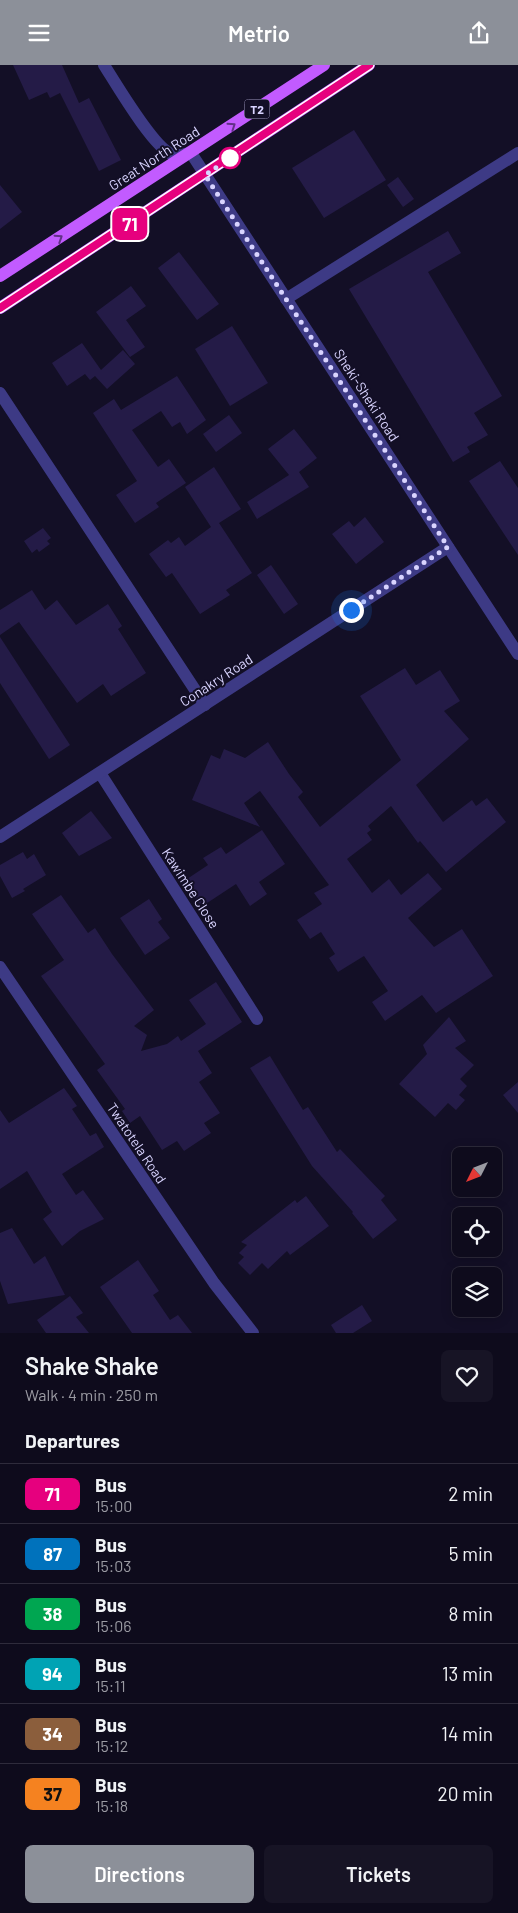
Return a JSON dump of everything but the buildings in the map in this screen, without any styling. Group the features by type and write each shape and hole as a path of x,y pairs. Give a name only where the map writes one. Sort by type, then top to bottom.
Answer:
{"main road":[{"name":"Great North Road","path":"0,277 324,65"},
{"name":"T2","path":"0,308 205,175 369,65"}],"street":[{"path":"104,65 141,121 164,149 172,154 191,153"},
{"name":"Sheki-Sheki Road","path":"191,153 448,547 516,647"},
{"path":"286,299 518,153"},
{"path":"0,393 205,705"},
{"name":"Conakry Road","path":"0,837 448,547"},
{"name":"Kawimbe Close","path":"100,773 257,1019"},
{"name":"Twatotela Road","path":"0,967 214,1283 253,1333"}],"bus line":[{"name":"71","path":"0,308 205,175 369,65"}],"route":[{"path":"230,158 238,153 205,175 448,547 351,610"}]}
